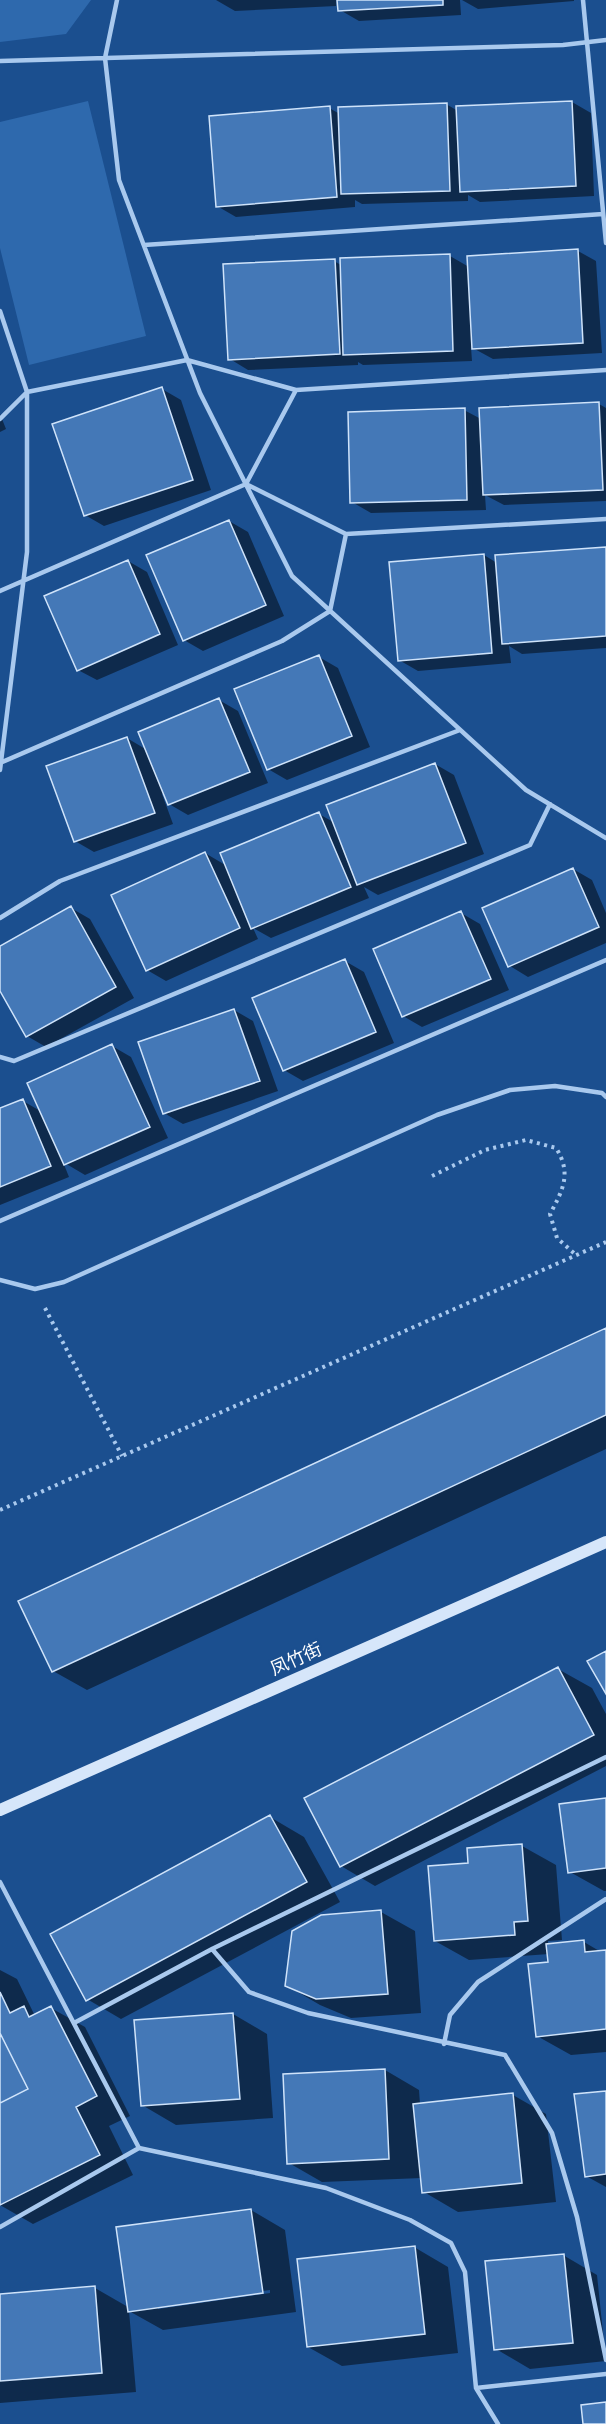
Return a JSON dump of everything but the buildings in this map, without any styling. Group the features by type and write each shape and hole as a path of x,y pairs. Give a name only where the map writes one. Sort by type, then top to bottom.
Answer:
{"street":[{"name":"凤竹街","path":"0,1810 606,1542"}],"lane":[{"path":"117,0 105,58 119,180 200,393 292,576 526,790 606,838"},
{"path":"583,0 606,243"},
{"path":"0,61 606,40"},
{"path":"144,245 603,214"},
{"path":"0,311 27,392 27,552 0,770"},
{"path":"0,419 27,392 187,360 296,390 606,370"},
{"path":"0,591 246,484 296,390"},
{"path":"246,484 346,534 606,519"},
{"path":"1,762 282,641 330,611 346,534"},
{"path":"0,918 60,881 460,730"},
{"path":"0,1057 15,1061 530,845 550,804"},
{"path":"0,1221 606,960"},
{"path":"0,1280 34,1289 64,1282 437,1115 510,1090 555,1086 602,1094 606,1097"},
{"path":"74,2023 212,1949 606,1757"},
{"path":"0,1882 139,2148"},
{"path":"444,2044 450,2015 478,1982 606,1899"},
{"path":"212,1949 249,1992 308,2013 444,2044 504,2055 552,2133 577,2217 606,2360"},
{"path":"0,2227 139,2148 326,2188 410,2220 451,2243 465,2272 476,2388 498,2424"},
{"path":"476,2388 606,2374"}],"path":[{"path":"432,1176 485,1150 526,1140 556,1148 564,1161 563,1188 550,1214 557,1238 576,1255"},
{"path":"0,1510 606,1242"},
{"path":"34,1289 122,1456"}],"shaded area":[{"path":"0,0 91,0 66,34 0,42"},
{"path":"88,101 146,336 29,365 0,248 0,122"}]}
